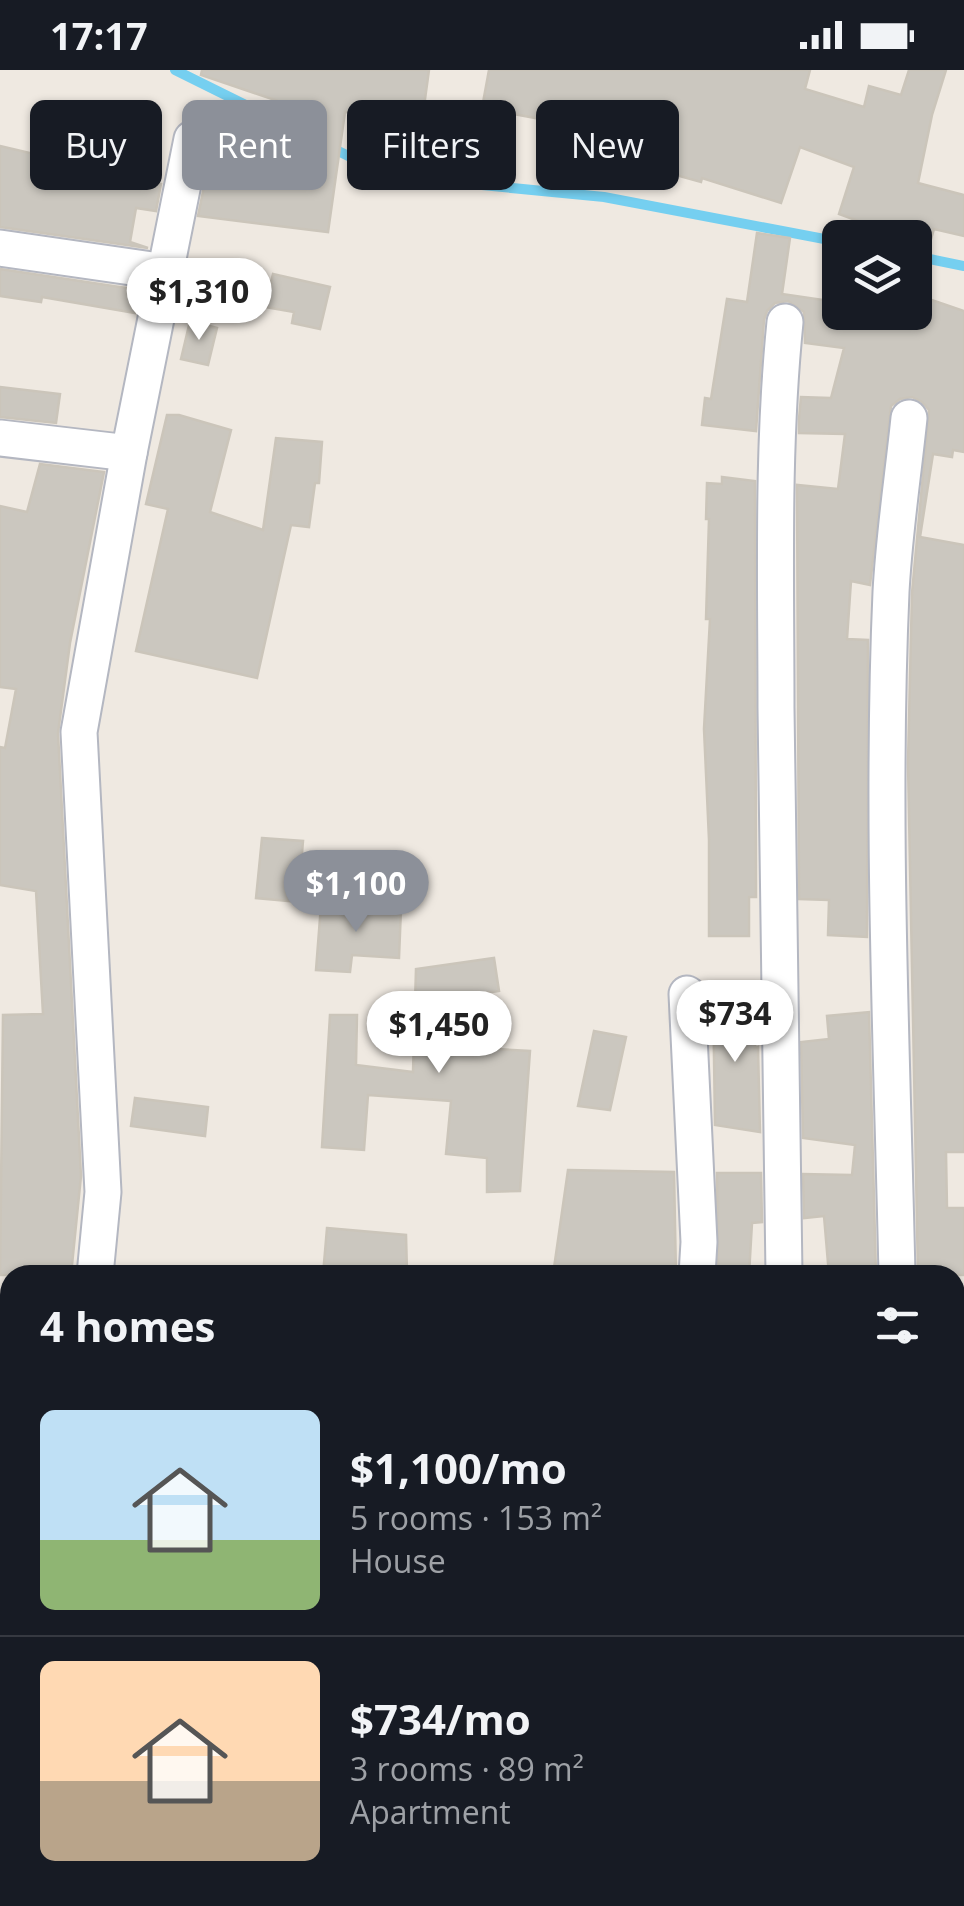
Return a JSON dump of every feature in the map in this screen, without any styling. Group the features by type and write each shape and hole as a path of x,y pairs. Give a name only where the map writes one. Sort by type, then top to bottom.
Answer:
{"street":[{"path":"96,1265 103,1192 79,732 182,190"},
{"path":"0,248 166,272"},
{"path":"784,1265 775,499 785,322"},
{"path":"897,1265 888,712 891,588 908,418"},
{"path":"0,438 129,453"},
{"path":"687,994 698,1265"}],"building":[{"path":"202,70 429,70 425,100 347,100 328,232 198,216 203,190 327,190 327,100 275,100 201,75"},
{"path":"489,70 810,70 805,89 864,107 869,86 901,95 909,70 946,70 918,183 964,195 964,236 934,229 932,236 932,220 855,220 839,214 854,167 800,147 781,203 702,178 701,182 679,176 679,100 536,100 536,118 516,114 516,100 483,100"},
{"path":"0,146 30,153 30,190 160,190 156,211 136,208 130,242 148,248 0,227"},
{"path":"757,233 790,238 782,294 822,300 822,330 932,330 932,300 964,311 964,452 953,450 952,457 933,454 920,537 964,545 964,1152 946,1152 947,1208 964,1208 964,1265 918,1265 908,763 912,593 929,410 912,397 891,406 870,585 851,581 847,639 868,640 867,937 828,935 829,900 799,899 797,485 838,489 845,434 799,433 799,419 801,397 831,398 844,348 805,343 804,312 788,301 775,303 764,320 756,431 702,425 705,398 711,399 727,299 747,302"},
{"path":"0,269 140,290 135,313 42,297 41,302 0,296"},
{"path":"273,274 330,287 320,329 292,323 294,312 265,307"},
{"path":"190,321 217,328 208,365 181,359"},
{"path":"0,387 60,394 56,423 0,417"},
{"path":"167,415 231,430 210,512 263,530 276,438 322,442 319,483 315,483 309,527 291,525 257,678 136,651 168,509 146,504"},
{"path":"40,464 104,472 70,643 58,733 81,1176 72,1265 0,1265 3,1015 43,1014 36,891 0,885 0,747 5,748 16,689 0,687 0,506 27,512"},
{"path":"722,477 755,481 756,897 749,897 749,936 709,936 704,729 710,619 706,619 707,483 722,484"},
{"path":"262,838 303,841 298,902 256,898"},
{"path":"321,905 401,909 399,958 352,955 350,972 316,970"},
{"path":"494,958 499,991 465,996 462,1047 530,1051 520,1191 487,1192 487,1158 446,1154 451,1101 368,1095 364,1150 322,1147 330,1015 357,1015 356,1065 413,1072 416,969"},
{"path":"713,991 746,993 744,1034 756,1034 755,1048 758,1047 760,1132 715,1125"},
{"path":"869,1012 876,1265 828,1265 824,1216 804,1218 803,1174 852,1175 855,1145 803,1138 801,1042 829,1039 827,1016"},
{"path":"594,1031 626,1037 610,1110 578,1106"},
{"path":"135,1098 208,1107 205,1136 131,1126"},
{"path":"568,1170 674,1172 676,1265 554,1265"},
{"path":"717,1173 761,1173 762,1222 752,1223 750,1265 718,1265"},
{"path":"327,1228 406,1235 407,1265 324,1265"}],"waterway":[{"path":"175,70 236,100"},
{"path":"328,146 389,176 604,197 822,239"},
{"path":"932,259 964,266"}]}
